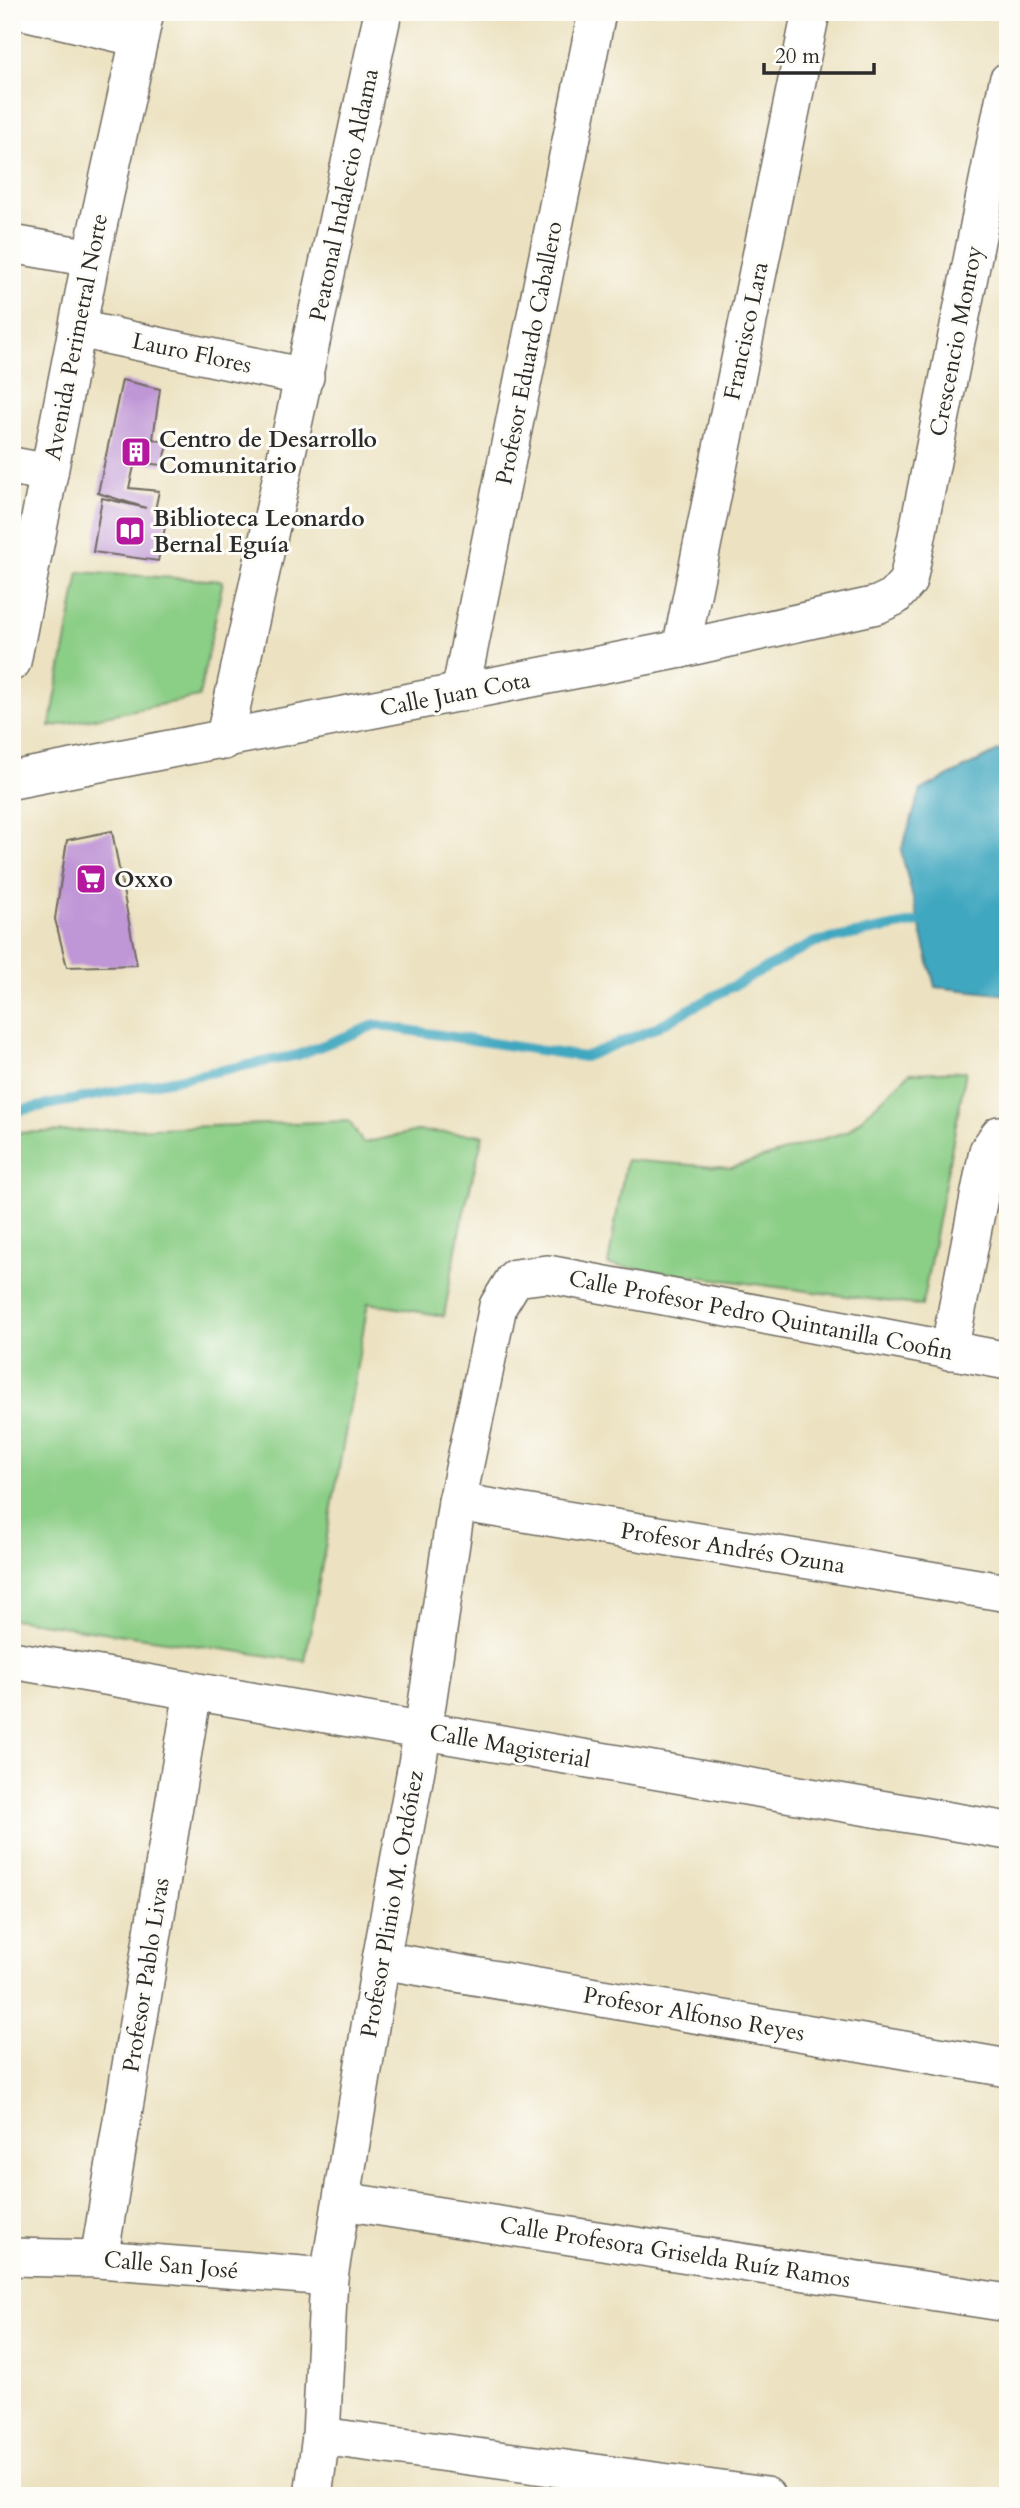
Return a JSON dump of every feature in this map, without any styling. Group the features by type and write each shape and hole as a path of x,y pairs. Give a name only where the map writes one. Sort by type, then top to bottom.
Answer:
{"street":[{"path":"28,12 142,25"},
{"name":"Peatonal Indalecio Aldama","path":"224,741 306,377 383,12"},
{"name":"Profesor Eduardo Caballero","path":"460,693 597,12"},
{"name":"Francisco Lara","path":"681,649 811,12"},
{"name":"Avenida Perimetral Norte","path":"12,662 91,258 142,25"},
{"name":"Crescencio Monroy","path":"894,597 908,581 1008,82"},
{"path":"12,244 91,258"},
{"name":"Lauro Flores","path":"78,328 306,377"},
{"path":"12,466 49,473"},
{"name":"Calle Juan Cota","path":"12,780 224,741 681,649 877,605 894,597"},
{"path":"949,1352 988,1151 999,1135 1008,1135"},
{"name":"Calle Profesor Pedro Quintanilla Coofin","path":"515,1279 547,1274 1008,1362"},
{"name":"Profesor Plinio M. Ordóñez","path":"313,2496 321,2436 329,2277 381,1960 423,1731 457,1502 498,1306 515,1279"},
{"name":"Profesor Andrés Ozuna","path":"457,1502 1008,1593"},
{"name":"Calle Magisterial","path":"12,1660 1008,1831"},
{"name":"Profesor Pablo Livas","path":"99,2259 193,1691"},
{"name":"Profesor Alfonso Reyes","path":"381,1960 1008,2068"},
{"name":"Calle Profesora Griselda Ruíz Ramos","path":"342,2201 1008,2304"},
{"name":"Calle San José","path":"12,2257 99,2259 329,2277"},
{"path":"321,2436 766,2496"}],"green space":[{"path":"79,572 223,581 199,697 50,727"},
{"path":"966,1071 922,1306 608,1265 626,1160 731,1168 848,1131 910,1073"},
{"path":"349,1121 363,1143 417,1131 483,1135 460,1228 444,1316 368,1303 305,1661 12,1619 12,1133"}],"water":[{"path":"1008,746 1008,995 935,987 901,851 921,790"}],"building":[{"path":"122,380 160,389 153,439 169,443 162,465 135,462 129,488 159,491 155,510 168,513 158,561 93,552 102,498 146,508 98,493"},
{"name":"Oxxo","path":"112,831 137,965 67,967 55,919 67,840"}],"waterway":[{"path":"12,1112 298,1055 375,1025 584,1057 649,1031 815,942 933,919"}],"place":[{"name":"Centro de Desarrollo Comunitario","path":"136,452"},
{"name":"Biblioteca Leonardo Bernal Eguía","path":"130,531"},
{"name":"Oxxo","path":"91,879"}]}
